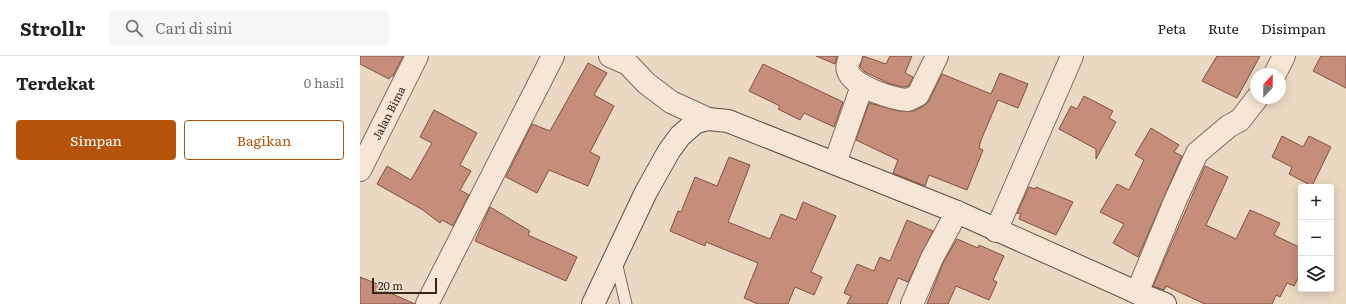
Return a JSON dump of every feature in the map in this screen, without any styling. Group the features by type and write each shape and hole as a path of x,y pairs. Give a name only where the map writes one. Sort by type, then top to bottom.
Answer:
{"street":[{"name":"Jalan Bima","path":"361,166 417,56"},
{"path":"427,304 553,56"},
{"path":"851,56 848,72 862,86 903,100 915,98 937,56"},
{"path":"996,231 1072,56"},
{"path":"1278,68 1284,56"},
{"path":"623,59 646,83 671,102 708,119 728,121 835,162 957,212 1148,300 1175,201 1197,153 1229,126 1240,120 1252,104"},
{"path":"835,162 862,86"},
{"path":"593,304 646,192 669,151 680,136 696,122 708,119"},
{"path":"912,304 932,258 957,212"}],"lane":[{"path":"615,259 626,304"}],"building":[{"path":"360,56 403,56 393,76 389,79 360,64"},
{"path":"816,56 837,56 835,64"},
{"path":"863,56 886,64 890,56 912,56 905,73 913,77 909,86 903,87 888,83 865,72 860,67"},
{"path":"1217,56 1260,56 1253,68 1250,68 1250,74 1237,98 1202,81"},
{"path":"1321,56 1346,56 1346,88 1313,71"},
{"path":"588,63 607,73 594,95 614,106 590,152 600,157 588,186 549,170 537,193 506,177 532,124 550,131"},
{"path":"763,64 843,102 834,127 804,113 800,120 778,109 780,106 749,91"},
{"path":"1000,73 1028,84 1018,108 998,100 981,140 979,148 983,150 967,190 929,175 925,186 893,173 898,160 856,140 869,103 899,111 914,111 924,106 929,101 942,74 991,94"},
{"path":"1084,96 1113,111 1109,118 1116,122 1096,159 1096,149 1059,129 1071,106 1077,109"},
{"path":"434,110 477,133 460,165 471,171 460,190 469,195 453,226 442,220 440,223 423,210 377,184 387,166 411,180 432,143 420,137"},
{"path":"1151,128 1179,145 1174,152 1182,156 1138,257 1113,243 1124,224 1100,212 1117,184 1129,190 1144,160 1135,155"},
{"path":"1282,136 1303,147 1309,136 1331,147 1313,184 1308,184 1289,174 1292,167 1272,157"},
{"path":"729,157 750,165 728,222 770,239 781,214 796,220 803,202 836,216 811,272 822,277 814,295 795,287 788,304 758,304 744,298 758,263 706,242 705,246 670,231 678,211 681,212 695,177 717,186"},
{"path":"1205,166 1228,177 1206,225 1236,239 1250,210 1280,223 1274,235 1298,247 1298,278 1294,286 1287,283 1280,297 1276,295 1272,304 1205,304 1166,286 1164,290 1153,286"},
{"path":"1029,187 1035,189 1036,187 1073,202 1056,235 1019,219 1021,214 1017,213"},
{"path":"490,207 530,231 528,235 577,257 566,281 475,241"},
{"path":"907,220 933,231 908,282 898,278 887,304 847,304 851,296 844,293 857,264 874,271 880,257 890,261"},
{"path":"957,239 978,248 979,245 1004,256 993,280 997,282 989,300 956,286 948,304 927,304 943,263"},
{"path":"360,277 380,285 379,288 415,304 360,304"}]}
